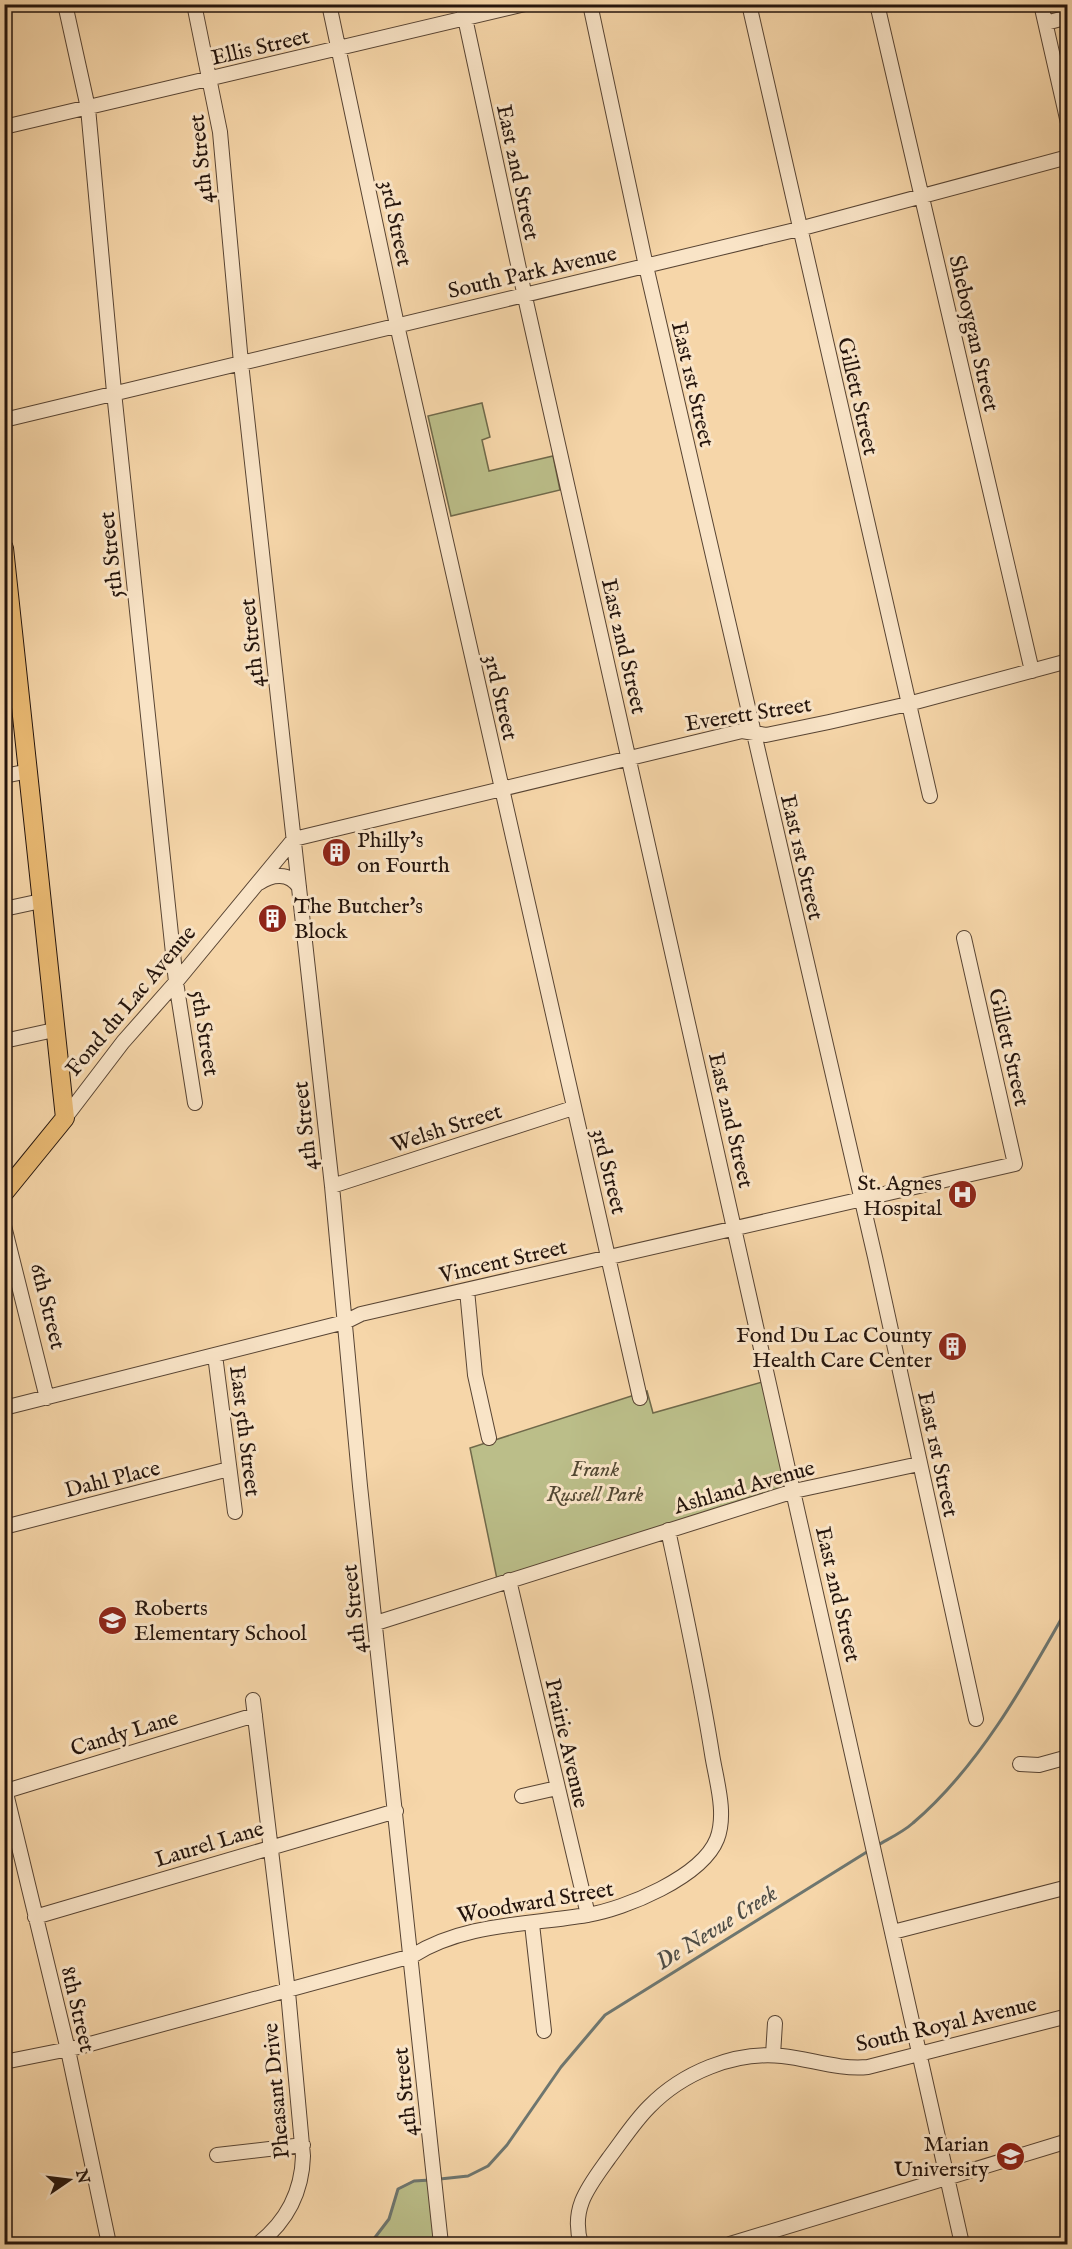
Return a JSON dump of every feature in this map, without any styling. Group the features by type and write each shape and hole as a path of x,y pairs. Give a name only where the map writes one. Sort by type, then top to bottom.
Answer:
{"main road":[{"path":"4,548 65,1118"},
{"name":"Fond du Lac Avenue","path":"4,1192 65,1118"}],"street":[{"name":"5th Street","path":"65,4 88,108 114,392 176,982 195,1103"},
{"name":"4th Street","path":"194,4 220,132 241,363 332,1186 441,2244"},
{"name":"3rd Street","path":"329,4 397,325 640,1398"},
{"name":"Ellis Street","path":"4,127 339,48 463,11 525,4"},
{"name":"East 1st Street","path":"590,4 646,266 861,1201 976,1719"},
{"name":"Gillett Street","path":"749,4 930,796"},
{"name":"Sheboygan Street","path":"877,4 1032,671"},
{"path":"1041,4 1068,123"},
{"name":"East 2nd Street","path":"463,11 524,295 962,2244"},
{"path":"1046,23 1068,17"},
{"name":"South Park Avenue","path":"4,420 799,229 1068,157"},
{"name":"Everett Street","path":"294,839 742,731 766,735 908,704 1068,661"},
{"path":"4,776 29,771"},
{"name":"Fond du Lac Avenue","path":"65,1118 123,1042 176,982 294,839"},
{"path":"257,884 265,879 280,876 290,878 299,887"},
{"path":"4,909 41,901"},
{"name":"Gillett Street","path":"964,938 1015,1164"},
{"path":"4,1041 54,1030"},
{"name":"Welsh Street","path":"332,1186 573,1108"},
{"name":"Vincent Street","path":"4,1408 345,1322 361,1314 1015,1164"},
{"name":"6th Street","path":"4,1226 47,1398"},
{"path":"467,1290 475,1375 489,1438"},
{"name":"East 5th Street","path":"215,1355 235,1512"},
{"name":"Ashland Avenue","path":"376,1623 794,1491 920,1464"},
{"name":"Dahl Place","path":"4,1527 229,1469"},
{"name":"Woodward Street","path":"4,2062 68,2050 288,1992 412,1956 427,1946 470,1930 532,1924 588,1915 625,1906 653,1893 704,1858 713,1846 720,1830 721,1812 698,1667 668,1530"},
{"name":"Prairie Avenue","path":"509,1580 588,1915"},
{"path":"253,1700 288,1992"},
{"name":"Candy Lane","path":"5,1788 255,1714"},
{"path":"1020,1764 1039,1765 1068,1757"},
{"name":"8th Street","path":"5,1788 68,2050 109,2244"},
{"path":"522,1796 557,1788"},
{"name":"Laurel Lane","path":"35,1917 396,1811"},
{"path":"892,1932 1068,1887"},
{"path":"532,1924 544,2031"},
{"name":"Pheasant Drive","path":"258,2244 278,2226 295,2197 302,2175 303,2145 288,1992"},
{"name":"South Royal Avenue","path":"581,2244 577,2218 583,2195 651,2104 710,2067 738,2058 773,2055 855,2068 919,2055 1068,2016"},
{"path":"773,2055 775,2023"},
{"path":"730,2244 1068,2141"},
{"path":"217,2155 303,2145"}],"green space":[{"path":"482,403 490,437 482,440 489,471 553,456 560,490 451,516 428,416"},
{"name":"Frank Russell Park","path":"769,1380 794,1491 498,1584 470,1448 647,1391 653,1413"},
{"path":"434,2180 441,2244 370,2244 389,2219 398,2189 414,2181"}],"waterway":[{"name":"De Nevue Creek","path":"878,1845 901,1832 937,1801 980,1750 1018,1694 1068,1607"},
{"name":"De Nevue Creek","path":"440,2179 468,2176 488,2166 507,2145 561,2067 605,2015 870,1850"},
{"name":"De Nevue Creek","path":"370,2244 389,2219 398,2189 414,2181 430,2180"}],"place":[{"name":"Philly's on Fourth","path":"336,852"},
{"name":"The Butcher's Block","path":"273,918"},
{"name":"St. Agnes Hospital","path":"963,1195"},
{"name":"Fond Du Lac County Health Care Center","path":"953,1347"},
{"name":"Roberts Elementary School","path":"113,1620"},
{"name":"Marian University","path":"1010,2156"}]}
